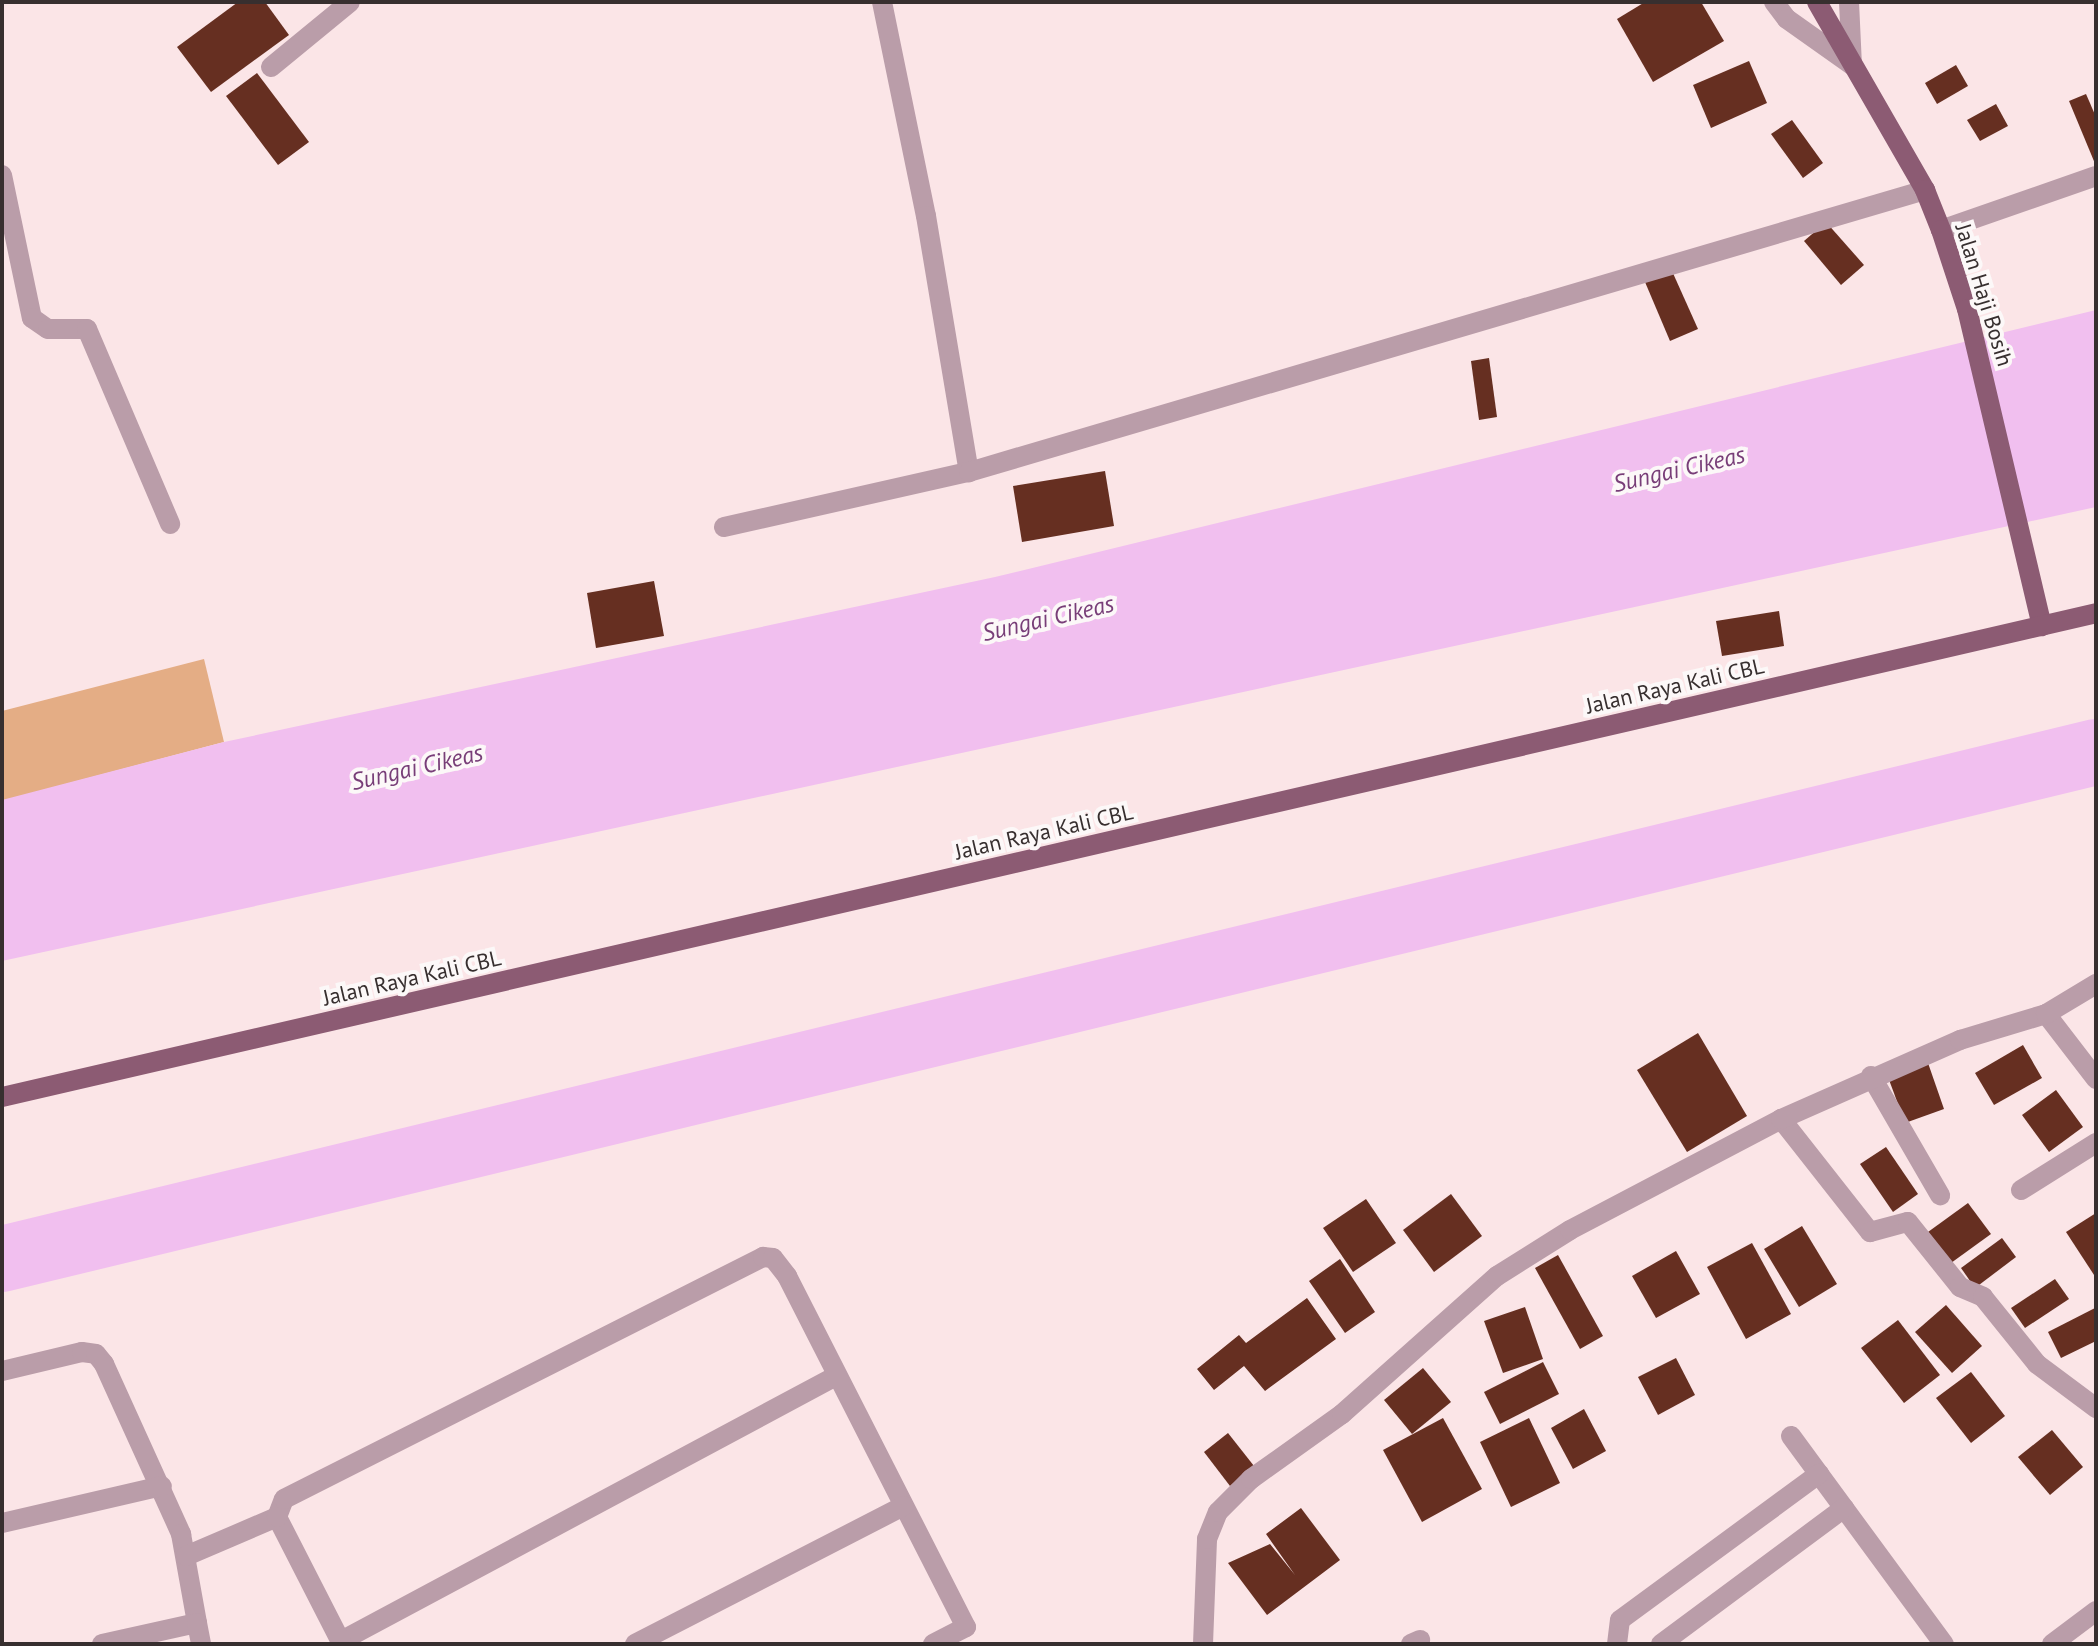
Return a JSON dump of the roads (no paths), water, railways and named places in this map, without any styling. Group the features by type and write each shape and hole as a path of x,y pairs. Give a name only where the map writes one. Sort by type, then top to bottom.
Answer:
{"main road":[{"name":"Jalan Haji Bosih","path":"1817,2 1925,190 1941,230 1967,309 2027,552 2042,626"},
{"name":"Jalan Raya Kali CBL","path":"2,1097 2096,613"}],"street":[{"path":"271,67 350,2"},
{"path":"882,2 926,216 969,472"},
{"path":"1774,2 1787,19 1852,65"},
{"path":"1849,2 1852,65"},
{"path":"2,175 32,318 48,329 87,329 170,524"},
{"path":"1941,230 2096,176"},
{"path":"724,527 969,472 1925,190"},
{"path":"1203,1644 1207,1539 1230,1497 1342,1414 1497,1276 1570,1230 1781,1119 1871,1076 2046,1014 2096,984"},
{"path":"2046,1014 2096,1079"},
{"path":"1871,1076 1940,1195"},
{"path":"1781,1119 1870,1232 1908,1222 1960,1287 1983,1297 2037,1364 2096,1408"},
{"path":"2021,1190 2096,1143"},
{"path":"836,1376 342,1643 277,1517 278,1506 299,1490 763,1257 773,1258 787,1276 971,1636 933,1644"},
{"path":"2,1371 82,1352 96,1354 162,1486 186,1556 201,1644"},
{"path":"1791,1436 1944,1644"},
{"path":"1617,1644 1620,1620 1819,1474"},
{"path":"2,1523 162,1486"},
{"path":"635,1644 904,1506"},
{"path":"1661,1644 1844,1508"},
{"path":"186,1556 277,1517"},
{"path":"2052,1644 2096,1611"},
{"path":"102,1644 197,1623"}],"water":[{"name":"Sungai Cikeas","path":"2096,310 2096,507 2,961 2,800 224,742 995,577"}],"waterway":[{"path":"2,1259 2096,752"}]}
